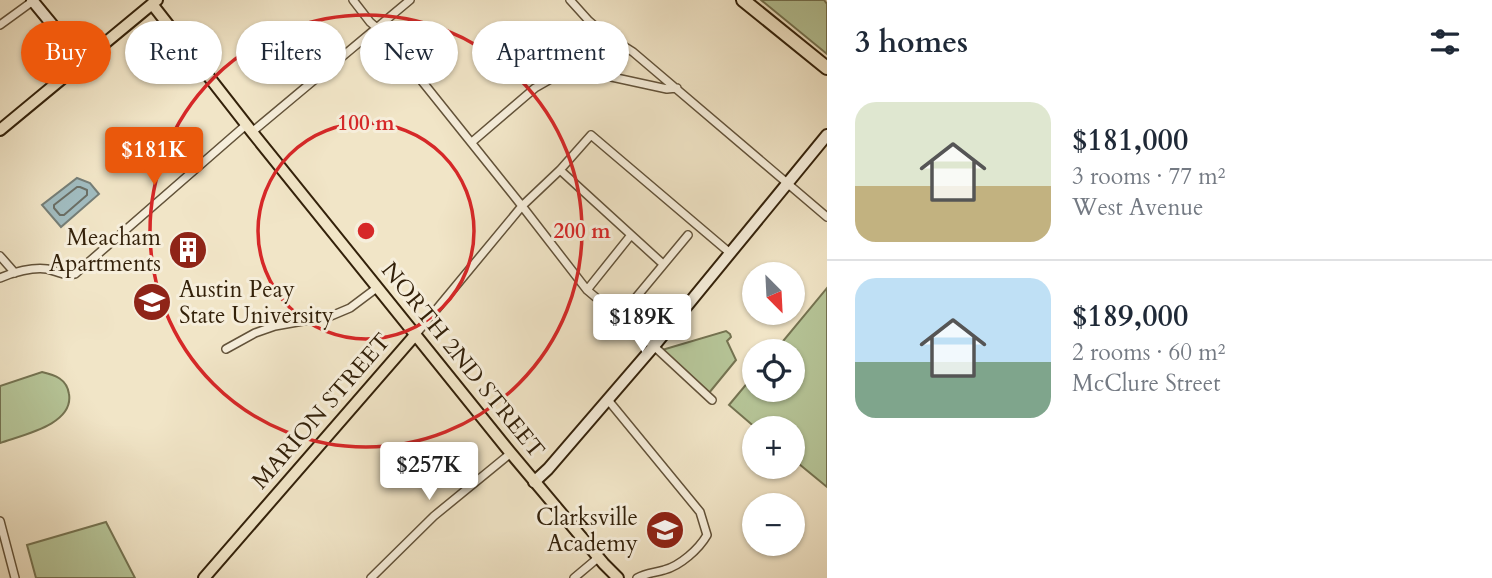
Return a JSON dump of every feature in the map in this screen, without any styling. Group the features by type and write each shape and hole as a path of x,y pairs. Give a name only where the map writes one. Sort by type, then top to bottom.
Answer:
{"highway":[{"path":"743,0 827,68"}],"main road":[{"path":"33,1 49,21"},
{"path":"111,38 153,1"},
{"name":"NORTH 2ND STREET","path":"153,1 249,129 510,453 618,578"},
{"path":"0,130 56,84"},
{"path":"534,482 654,346 827,135"},
{"name":"MARION STREET","path":"204,578 416,334"}],"street":[{"path":"353,0 370,21"},
{"path":"384,21 410,0"},
{"path":"570,0 596,27 634,52 827,217"},
{"path":"0,25 33,1"},
{"path":"0,278 40,269 69,276 75,274 360,41"},
{"path":"472,142 535,88 563,72 584,71 667,89 677,88"},
{"path":"425,84 587,290 654,346 712,400"},
{"name":"MARION STREET","path":"416,334 522,206 560,170 591,135 730,253"},
{"path":"560,170 663,264"},
{"path":"620,318 688,234"},
{"path":"587,290 631,236"},
{"path":"0,256 15,273"},
{"path":"226,349 255,333 275,326 331,316 350,308 378,287"},
{"path":"608,400 700,512 706,535 701,544 679,562 666,570 651,572 638,578"},
{"path":"371,578 434,516 510,453"},
{"path":"0,521 16,578"},
{"path":"574,578 599,557"}],"green space":[{"path":"761,0 824,0 827,4 827,54"},
{"path":"827,288 827,487 805,469 805,416 742,416 729,405 742,389 742,402 805,402 805,339 785,339 796,326 805,326 805,315"},
{"path":"726,331 730,334 731,337 727,341 736,360 709,393 662,350"},
{"path":"42,372 56,376 68,389 68,405 63,414 45,427 0,443 0,386"},
{"path":"106,522 135,578 36,578 27,545"}],"water":[{"path":"77,178 90,183 99,194 61,227 42,205"}],"place":[{"name":"Meacham Apartments","path":"188,250"},
{"name":"Austin Peay State University","path":"152,302"},
{"name":"Clarksville Academy","path":"665,530"}]}
